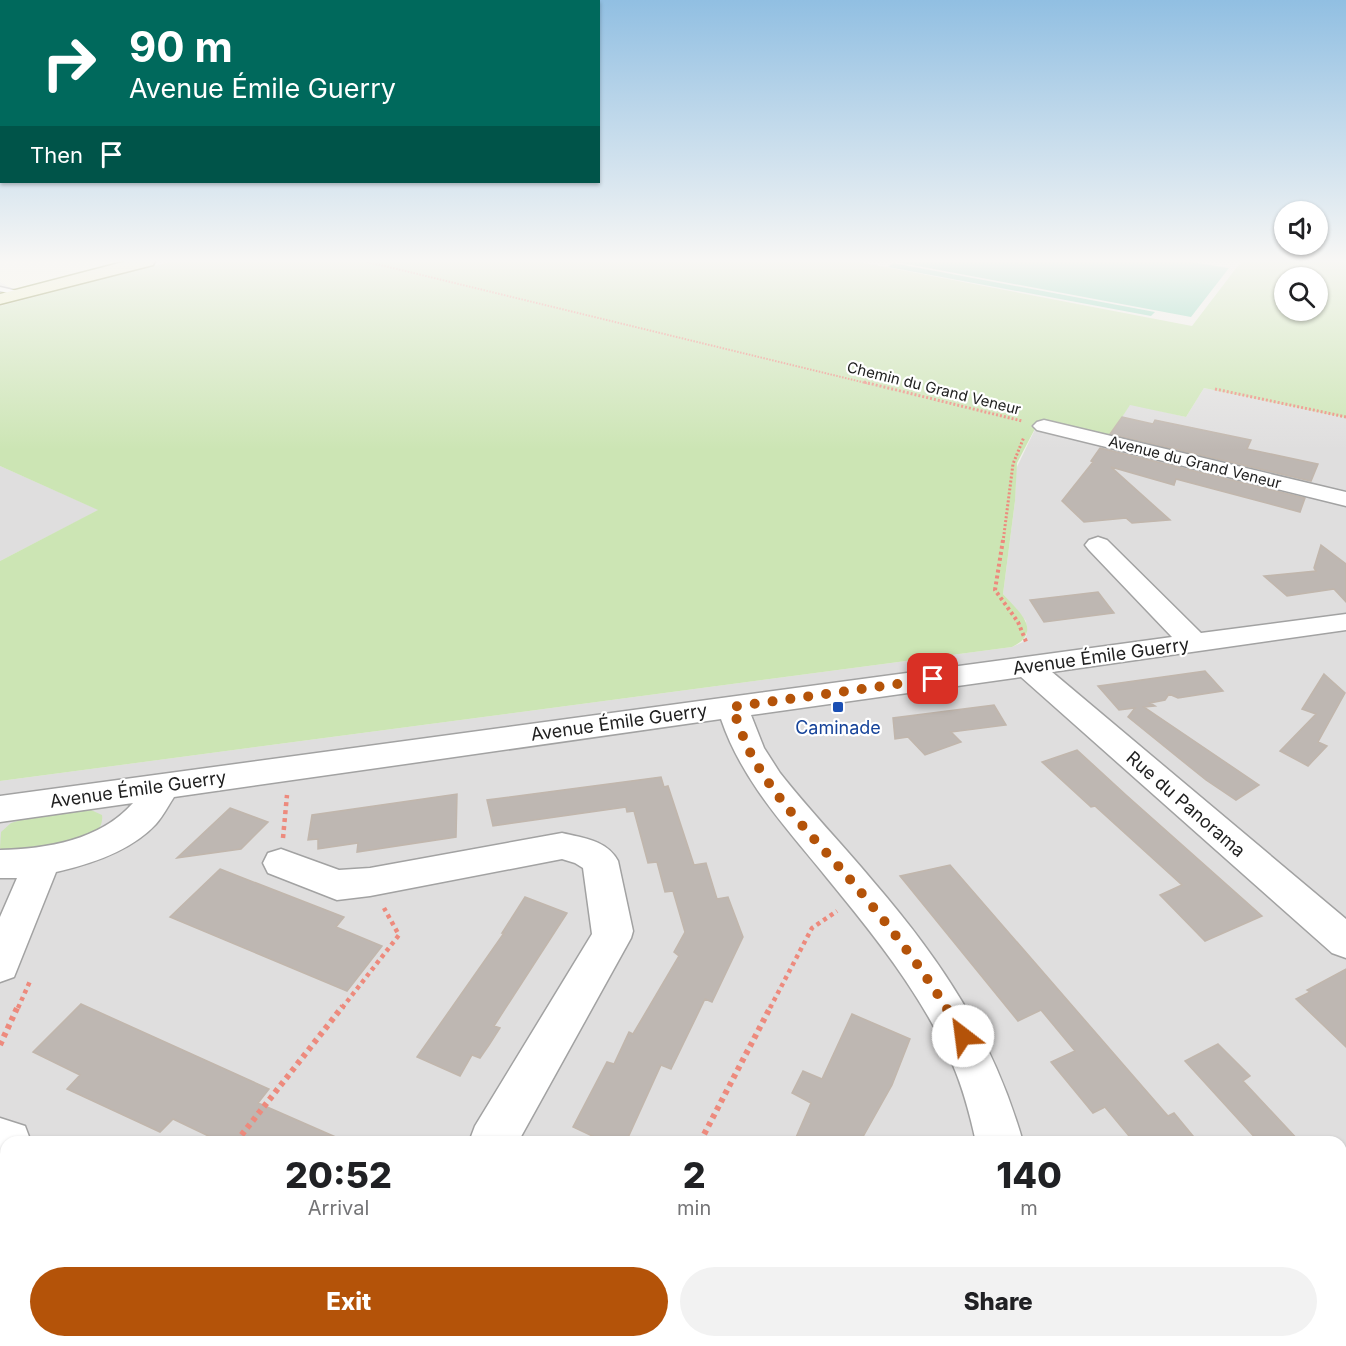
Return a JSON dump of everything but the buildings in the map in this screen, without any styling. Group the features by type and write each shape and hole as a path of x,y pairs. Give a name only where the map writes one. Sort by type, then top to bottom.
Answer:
{"street":[{"name":"Avenue du Grand Veneur","path":"1038,425 1346,499"},
{"path":"1098,545 1195,644"},
{"name":"Avenue Émile Guerry","path":"0,809 732,707 1028,657 1195,644 1346,622"},
{"name":"Rue du Panorama","path":"1028,657 1346,942"},
{"path":"732,707 751,754 778,794 863,894 942,1000 963,1036 982,1078 998,1136"},
{"path":"0,864 42,861 92,848 120,833 143,814 164,786"},
{"path":"281,863 337,885 369,882 562,846 586,852 600,861 613,931 611,938 496,1136"},
{"path":"0,965 42,861"}],"path":[{"name":"Chemin du Grand Veneur","path":"622,324 1038,425"},
{"path":"1215,389 1346,417"},
{"path":"1028,657 1018,622 995,590 1008,507 1011,469 1016,452 1038,425"},
{"path":"254,773 250,795 288,790 281,863"},
{"path":"241,1136 399,935 369,882"},
{"path":"703,1136 812,928 863,894"}],"shaded area":[{"path":"1204,388 1346,418 1346,1136 0,1136 0,781 1012,647 1023,642 1027,634 1026,621 1003,594 1015,501 1016,469 1039,421 1109,437 1130,404 1186,417"},
{"path":"0,466 99,510 0,561"}],"green space":[{"path":"0,324 1181,324 1192,326 1194,324 1346,324 1346,418 1204,388 1186,417 1130,405 1109,437 1039,421 1017,463 1015,501 1003,594 1021,614 1027,628 1021,641 1012,647 0,781 0,561 98,510 0,466"},
{"path":"91,810 102,815 100,826 92,835 79,841 46,848 4,851 0,848 1,832 11,823"}],"place":[{"name":"Caminade","path":"838,707"}],"route":[{"path":"933,679 732,707 751,754 778,794 863,894 942,1000 963,1036"}]}
